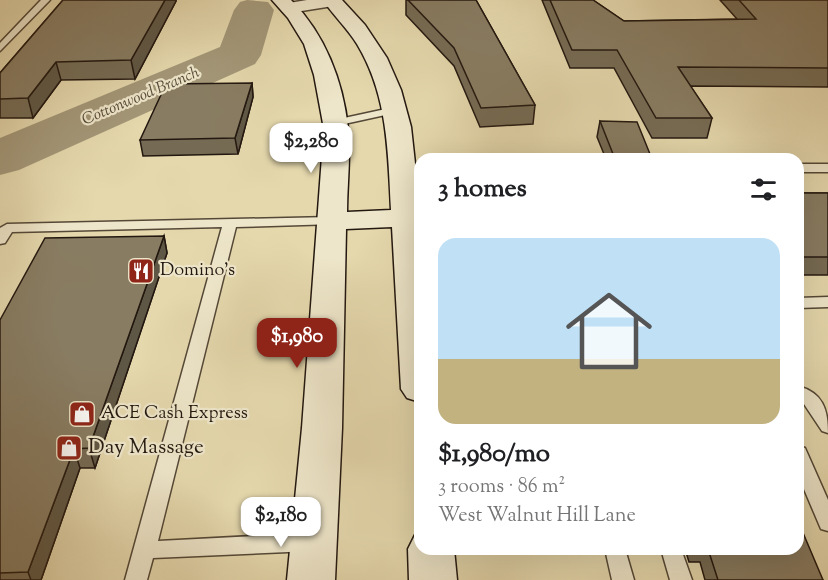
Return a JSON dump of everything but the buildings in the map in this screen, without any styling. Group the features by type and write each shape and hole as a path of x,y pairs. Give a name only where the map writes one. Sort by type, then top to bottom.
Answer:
{"main road":[{"path":"332,1 371,47 389,83 406,166 414,242"},
{"path":"285,4 304,25 321,54 330,87 335,123 322,428 312,561"},
{"path":"331,221 413,218"},
{"path":"432,555 434,580"}],"street":[{"path":"285,4 332,1"}],"lane":[{"path":"0,48 46,0"},
{"path":"335,123 395,110"},
{"path":"804,168 828,168"},
{"path":"0,240 7,228 331,221"},
{"path":"136,580 146,550 230,223"},
{"path":"804,303 828,302"},
{"path":"804,395 808,397 828,426"},
{"path":"804,467 828,523"},
{"path":"146,550 312,561"},
{"path":"617,555 623,580"},
{"path":"673,555 681,580"}],"waterway":[{"name":"Cottonwood Branch","path":"0,158 239,55 254,10"}],"place":[{"name":"Domino's","path":"141,271"},
{"name":"ACE Cash Express","path":"82,414"},
{"name":"Day Massage","path":"69,448"}]}
